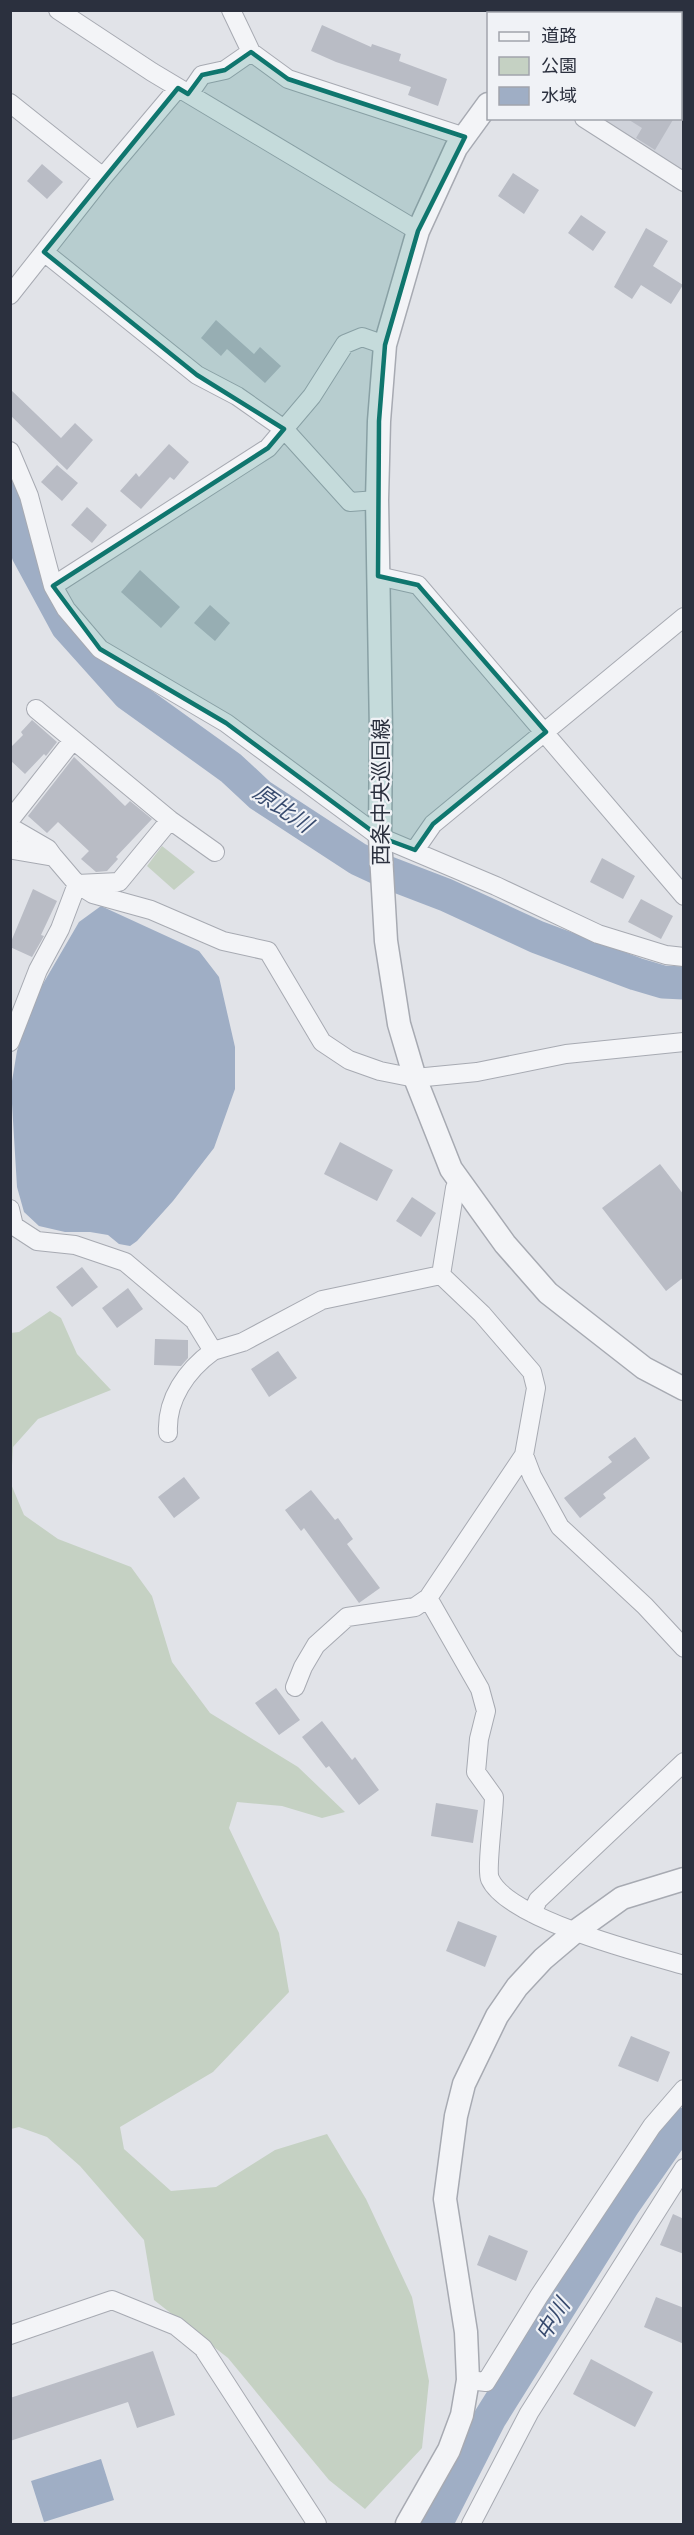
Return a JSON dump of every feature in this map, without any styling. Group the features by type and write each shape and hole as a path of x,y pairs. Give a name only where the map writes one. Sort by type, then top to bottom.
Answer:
{"street":[{"path":"58,10 183,91 418,231"},
{"path":"231,10 251,52 288,79 465,137"},
{"path":"10,295 103,177 183,91 202,75 225,70 251,52"},
{"path":"10,103 103,177"},
{"name":"西条中央巡回線","path":"487,107 456,148 418,231 385,345 379,421 377,500 381,732 380,844 386,941 399,1024 416,1078 451,1169 505,1244 548,1293 644,1368 684,1389"},
{"path":"587,120 684,182"},
{"path":"44,252 197,375 237,396 284,429 350,502 377,500"},
{"path":"53,585 268,448 312,396 345,344 362,337 385,345"},
{"path":"10,452 29,496 53,585 66,609 100,649 226,723 380,844 415,850 598,934 666,955 684,957"},
{"path":"378,576 418,585 684,896"},
{"path":"415,850 433,824 684,617"},
{"path":"36,709 171,820 215,852"},
{"path":"10,820 73,740"},
{"path":"77,884 119,882 171,820"},
{"path":"10,827 48,849 77,884 93,894 151,910 223,941 267,951 322,1042 349,1060 380,1071 416,1078 477,1072 566,1054 684,1042"},
{"path":"10,847 13,850 54,857"},
{"path":"10,1042 38,970 60,929 77,884"},
{"path":"441,1275 455,1188 459,1180"},
{"path":"10,1209 14,1227 37,1241 75,1245 125,1262 194,1320 213,1351"},
{"path":"168,1432 167,1422 177,1390 198,1362 213,1351 243,1342 322,1300 441,1275"},
{"path":"295,1687 316,1645 347,1617 415,1607 428,1598 524,1455 536,1388 532,1372 482,1314 441,1275"},
{"path":"524,1455 532,1476 560,1527 645,1606 684,1648"},
{"path":"428,1598 480,1689 486,1711 479,1739 476,1772 494,1797 489,1878 502,1895 532,1913 576,1931 684,1965"},
{"path":"532,1913 538,1900 684,1762"},
{"path":"407,2524 449,2450 462,2415 468,2380 466,2332 445,2199 456,2116 464,2084 497,2016 517,1987 543,1959 576,1931 622,1898 684,1879"},
{"path":"468,2380 486,2382 539,2296 652,2126 684,2089"},
{"path":"471,2524 529,2413 684,2168"},
{"path":"10,2335 112,2300 176,2326 203,2348 318,2524"}],"highlighted area":[{"path":"251,52 288,79 465,137 418,231 385,345 379,421 378,576 418,585 546,732 433,824 415,850 380,837 226,723 100,649 53,586 268,448 284,429 197,375 44,252 178,88 188,94 202,75 225,70"}],"shaded area":[{"path":"594,10 683,11 683,181 590,120 682,120 682,12 591,12"}],"green space":[{"path":"162,846 195,872 174,890 147,866"},
{"path":"50,1311 61,1318 77,1354 111,1390 38,1419 13,1447 11,1484 24,1515 58,1539 131,1567 152,1596 172,1662 210,1713 298,1767 345,1812 322,1818 282,1806 237,1802 229,1828 279,1933 289,1992 213,2072 120,2127 124,2149 171,2191 216,2187 275,2150 327,2134 366,2199 412,2297 429,2381 422,2448 365,2509 329,2480 228,2358 154,2300 144,2240 80,2166 47,2137 19,2127 11,2129 10,1333 19,1332"}],"water":[{"path":"101,906 199,951 219,977 235,1047 235,1089 214,1148 173,1201 130,1246 119,1244 108,1235 65,1232 39,1226 24,1212 17,1187 11,1087 17,1051 33,1001 79,922"},
{"path":"101,2459 114,2500 44,2522 31,2481"}],"building":[{"path":"322,25 371,47 372,44 401,54 399,61 447,79 438,106 408,95 411,87 336,62 311,51"},
{"path":"629,120 673,120 655,150 636,138 642,128"},
{"path":"42,164 63,182 47,199 27,181"},
{"path":"513,173 539,190 524,214 498,196"},
{"path":"581,215 606,232 593,251 568,233"},
{"path":"646,228 668,241 653,266 683,285 671,304 641,285 632,299 614,287"},
{"path":"216,320 254,354 260,347 281,366 265,383 227,349 221,356 201,338"},
{"path":"10,389 61,438 75,423 93,440 67,470 10,415"},
{"path":"169,444 189,462 174,480 170,477 141,509 120,491 136,473 139,477"},
{"path":"57,465 78,483 62,501 41,482"},
{"path":"87,507 107,525 92,543 71,525"},
{"path":"140,570 180,607 161,628 121,592"},
{"path":"210,605 230,623 215,641 194,623"},
{"path":"32,720 57,742 46,756 44,754 25,774 10,760 10,748 23,735 21,732"},
{"path":"74,757 125,806 130,801 152,819 116,857 118,859 107,871 96,872 81,859 89,851 58,822 47,833 28,816"},
{"path":"602,858 635,876 623,899 590,882"},
{"path":"33,889 57,901 41,935 44,936 32,957 10,947 10,944"},
{"path":"641,899 673,916 661,939 628,922"},
{"path":"340,1142 393,1170 377,1201 324,1174"},
{"path":"660,1164 684,1195 684,1277 666,1291 602,1208"},
{"path":"412,1197 436,1213 421,1237 396,1221"},
{"path":"82,1267 98,1287 72,1307 56,1287"},
{"path":"128,1288 143,1309 117,1328 102,1308"},
{"path":"155,1339 188,1340 188,1358 181,1366 154,1365"},
{"path":"278,1351 297,1378 269,1397 251,1369"},
{"path":"635,1437 650,1458 603,1494 606,1498 580,1518 564,1498 612,1462 608,1457"},
{"path":"184,1477 200,1498 174,1518 158,1497"},
{"path":"311,1490 335,1520 338,1518 353,1539 347,1544 380,1588 359,1603 304,1528 301,1531 285,1510"},
{"path":"276,1688 300,1720 279,1735 255,1703"},
{"path":"322,1721 352,1760 355,1757 379,1790 359,1805 329,1766 326,1768 302,1737"},
{"path":"436,1803 478,1810 473,1843 431,1836"},
{"path":"458,1921 497,1936 485,1967 446,1951"},
{"path":"631,2036 670,2052 658,2082 618,2066"},
{"path":"673,2214 684,2219 684,2254 660,2245"},
{"path":"489,2235 528,2251 516,2281 477,2265"},
{"path":"656,2297 684,2308 684,2344 644,2327"},
{"path":"153,2351 175,2415 137,2428 128,2402 10,2441 10,2398"},
{"path":"591,2359 653,2392 635,2427 573,2394"}],"waterway":[{"name":"原比川","path":"10,482 28,554 67,626 128,694 231,768 260,795 358,859 386,872 446,895 537,937 636,974 663,982 684,983"},
{"name":"中川","path":"436,2524 490,2418 624,2204 668,2141 684,2124"}]}
